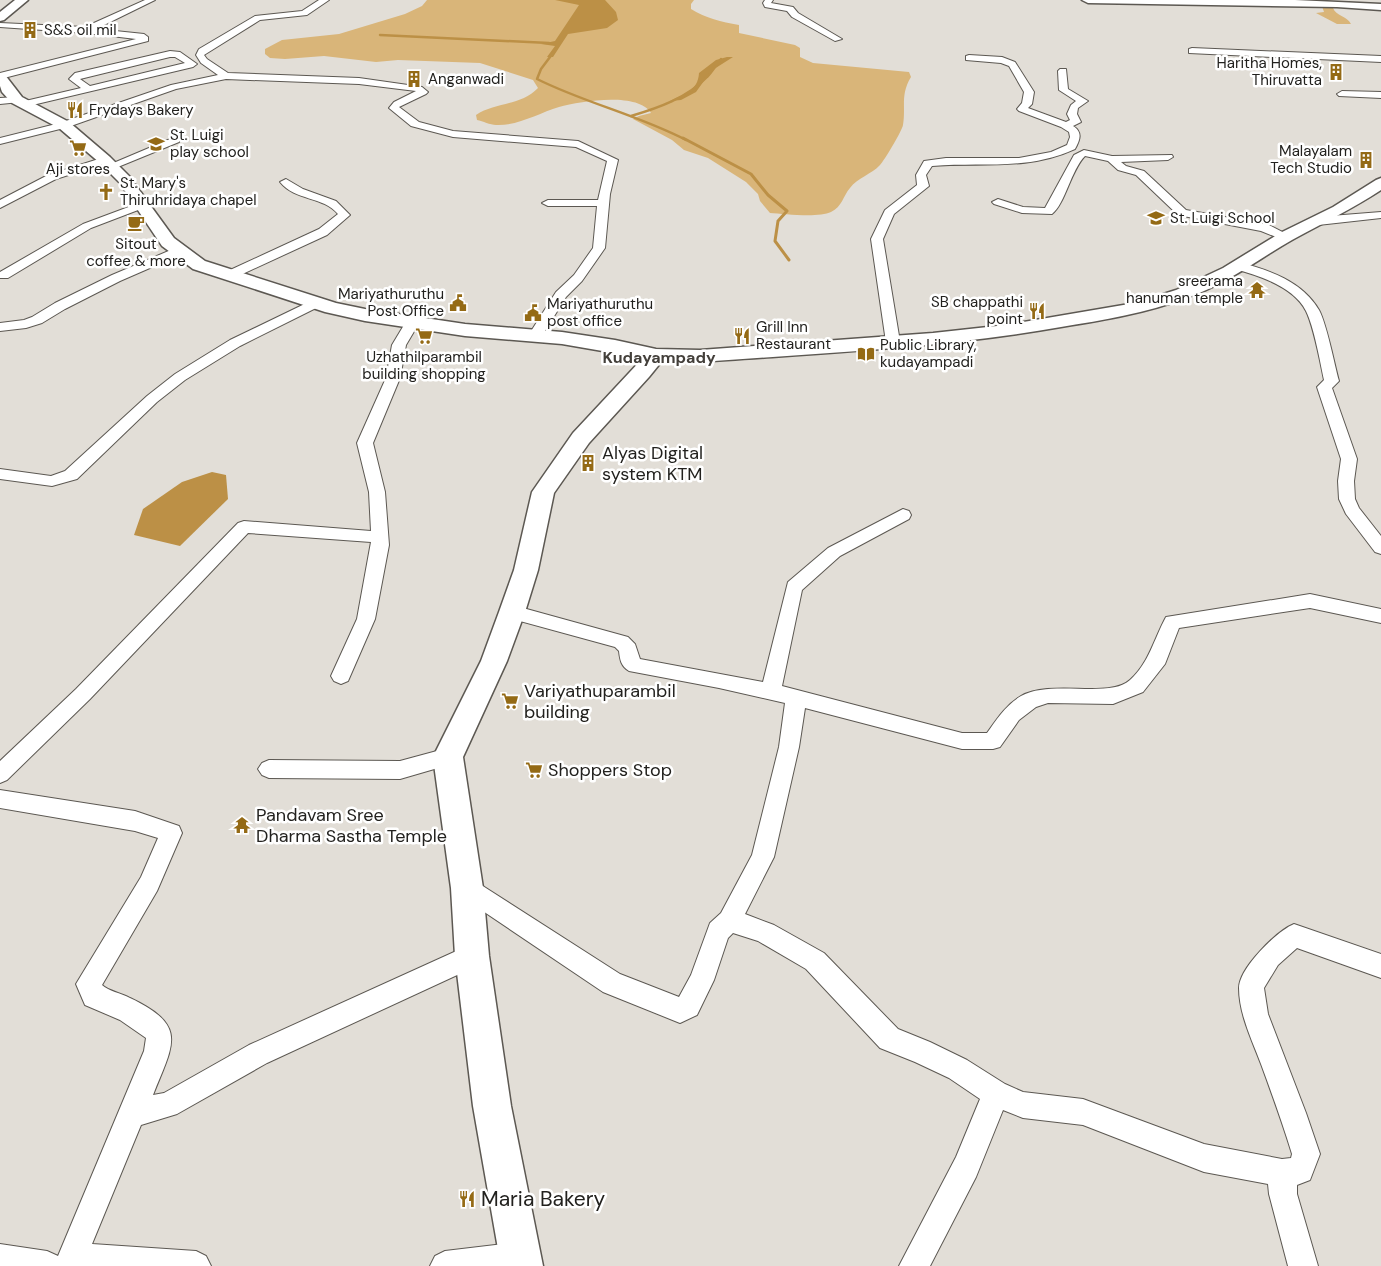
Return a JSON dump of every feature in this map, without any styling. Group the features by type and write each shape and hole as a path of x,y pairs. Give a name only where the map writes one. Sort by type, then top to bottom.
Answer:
{"main road":[{"path":"1090,0 1337,2 1381,7"},
{"path":"0,77 14,102 64,125 124,179 168,242 199,265 232,274 332,308 365,315 412,323 615,346 656,355 700,356 893,342 1006,331 1138,308 1182,294 1238,266 1381,183"},
{"path":"521,1262 492,1106 472,956 467,888 448,757 494,661 512,612 526,570 543,492 581,438 642,373 656,355"}],"street":[{"path":"0,18 22,0"},
{"path":"86,30 151,0"},
{"path":"226,76 204,61 200,55 202,51 258,18 304,13 325,0"},
{"path":"769,0 768,5 790,9 795,14 838,39"},
{"path":"0,25 86,30 144,37 145,39 0,77"},
{"path":"144,51 153,58"},
{"path":"1192,51 1381,59"},
{"path":"14,102 89,89 192,64 177,54 78,75 74,79 89,89"},
{"path":"893,342 877,239 889,212 923,186 921,175 928,163 1034,159 1060,154 1071,148 1075,137 1074,131 1065,125 1022,109 1027,104 1029,92 1012,64 1002,60 969,58"},
{"path":"1064,71 1062,79 1064,90 1082,101 1074,107 1072,114 1076,122 1065,125"},
{"path":"0,141 64,125 174,87 226,76 359,80 419,89 423,92 397,104 394,108 415,124 453,134 578,144 613,160 603,203 599,248 578,278 561,295 535,336"},
{"path":"1342,94 1381,96"},
{"path":"0,206 52,177 107,163 175,140"},
{"path":"1071,148 1112,159 1168,157"},
{"path":"998,202 1022,210 1048,212 1053,208 1058,193 1079,155 1084,153"},
{"path":"1112,159 1122,168 1140,173 1182,213 1265,228 1286,237"},
{"path":"232,274 323,232 344,215 340,207 292,189 286,182"},
{"path":"548,203 603,203"},
{"path":"4,275 87,226 142,205"},
{"path":"1318,221 1381,215"},
{"path":"0,327 26,324 37,320 60,306 116,278 178,250"},
{"path":"1238,266 1262,272 1283,284 1304,299 1313,312 1331,373 1332,381 1324,387 1344,439 1349,459 1346,481 1347,498 1352,510 1381,548"},
{"path":"0,474 52,481 71,476 152,400 180,377 235,343 317,302"},
{"path":"341,676 366,619 380,545 377,492 365,443 393,378 399,345 412,323"},
{"path":"771,692 794,588 834,552 903,515"},
{"path":"0,774 82,694 244,527 380,536"},
{"path":"512,612 621,642 628,646 630,650 629,659 636,666 683,672 771,692 962,741 993,741 1012,714 1028,701 1048,695 1113,696 1136,687 1158,659 1173,622 1310,602 1381,616"},
{"path":"467,888 612,983 680,1010 688,1006 702,980 718,931 729,921 763,857 789,747 796,698"},
{"path":"269,769 400,770 448,757"},
{"path":"0,799 135,821 171,833 149,884 88,984 94,996 120,1004 159,1033 157,1051 132,1114 63,1263"},
{"path":"729,921 742,923 766,933 815,961 889,1039 958,1069 996,1094 1023,1105 1083,1112 1204,1158 1282,1173 1300,1170 1306,1154 1293,1113 1255,1014 1252,986 1269,957 1294,935 1381,966"},
{"path":"132,1114 168,1105 258,1054 472,956"},
{"path":"914,1266 966,1167 996,1094"},
{"path":"1282,1173 1283,1194 1303,1266"},
{"path":"0,1260 196,1266"},
{"path":"445,1266 521,1262"}],"shaded area":[{"path":"427,0 694,0 691,4 691,9 714,19 739,25 739,33 795,45 800,48 800,57 813,63 909,72 911,77 904,95 903,125 893,146 880,165 853,185 835,210 818,215 770,213 760,201 758,194 746,182 708,158 684,150 672,140 633,119 651,113 644,106 634,102 608,100 581,102 559,107 528,119 504,125 494,125 477,120 476,115 531,94 538,88 533,80 480,63 398,60 376,62 324,56 285,59 270,58 265,54 265,49 282,40 339,34 405,14 422,6"},
{"path":"555,0 605,0 616,12 618,20 607,28 568,34 553,57 547,57 555,46 541,44 555,41 579,5"},
{"path":"1322,6 1333,8 1334,11 1347,19 1351,24 1337,24 1316,13 1324,12"},
{"path":"733,57 711,71 696,92 681,100 670,101 693,88 699,73 716,60"},
{"path":"212,472 226,475 228,499 180,546 134,535 143,509 182,482"}],"waterway":[{"path":"380,35 549,43"},
{"path":"553,53 541,69 537,79 649,123 686,140"},
{"path":"631,116 662,106 690,91 707,77 721,59"},
{"path":"683,138 751,174 768,195 787,211 778,221 775,241 789,260"}],"place":[{"name":"S&S oil mil","path":"30,30"},
{"name":"Haritha Homes, Thiruvatta","path":"1336,72"},
{"name":"Anganwadi","path":"414,79"},
{"name":"Frydays Bakery","path":"75,110"},
{"name":"St. Luigi play school","path":"156,144"},
{"name":"Aji stores","path":"78,148"},
{"name":"Malayalam Tech Studio","path":"1366,160"},
{"name":"St. Mary's Thiruhridaya chapel","path":"106,192"},
{"name":"St. Luigi School","path":"1156,218"},
{"name":"Sitout coffee & more","path":"136,223"},
{"name":"sreerama hanuman temple","path":"1257,290"},
{"name":"Mariyathuruthu Post Office","path":"458,303"},
{"name":"SB chappathi point","path":"1037,311"},
{"name":"Mariyathuruthu post office","path":"533,313"},
{"name":"Uzhathilparambil building shopping","path":"424,336"},
{"name":"Grill Inn Restaurant","path":"742,336"},
{"name":"Public Library, kudayampadi","path":"866,354"},
{"name":"Alyas Digital system KTM","path":"588,463"},
{"name":"Variyathuparambil building","path":"510,701"},
{"name":"Shoppers Stop","path":"534,770"},
{"name":"Pandavam Sree Dharma Sastha Temple","path":"242,825"},
{"name":"Maria Bakery","path":"467,1199"}],"district":[{"name":"Kudayampady","path":"659,357"}]}
